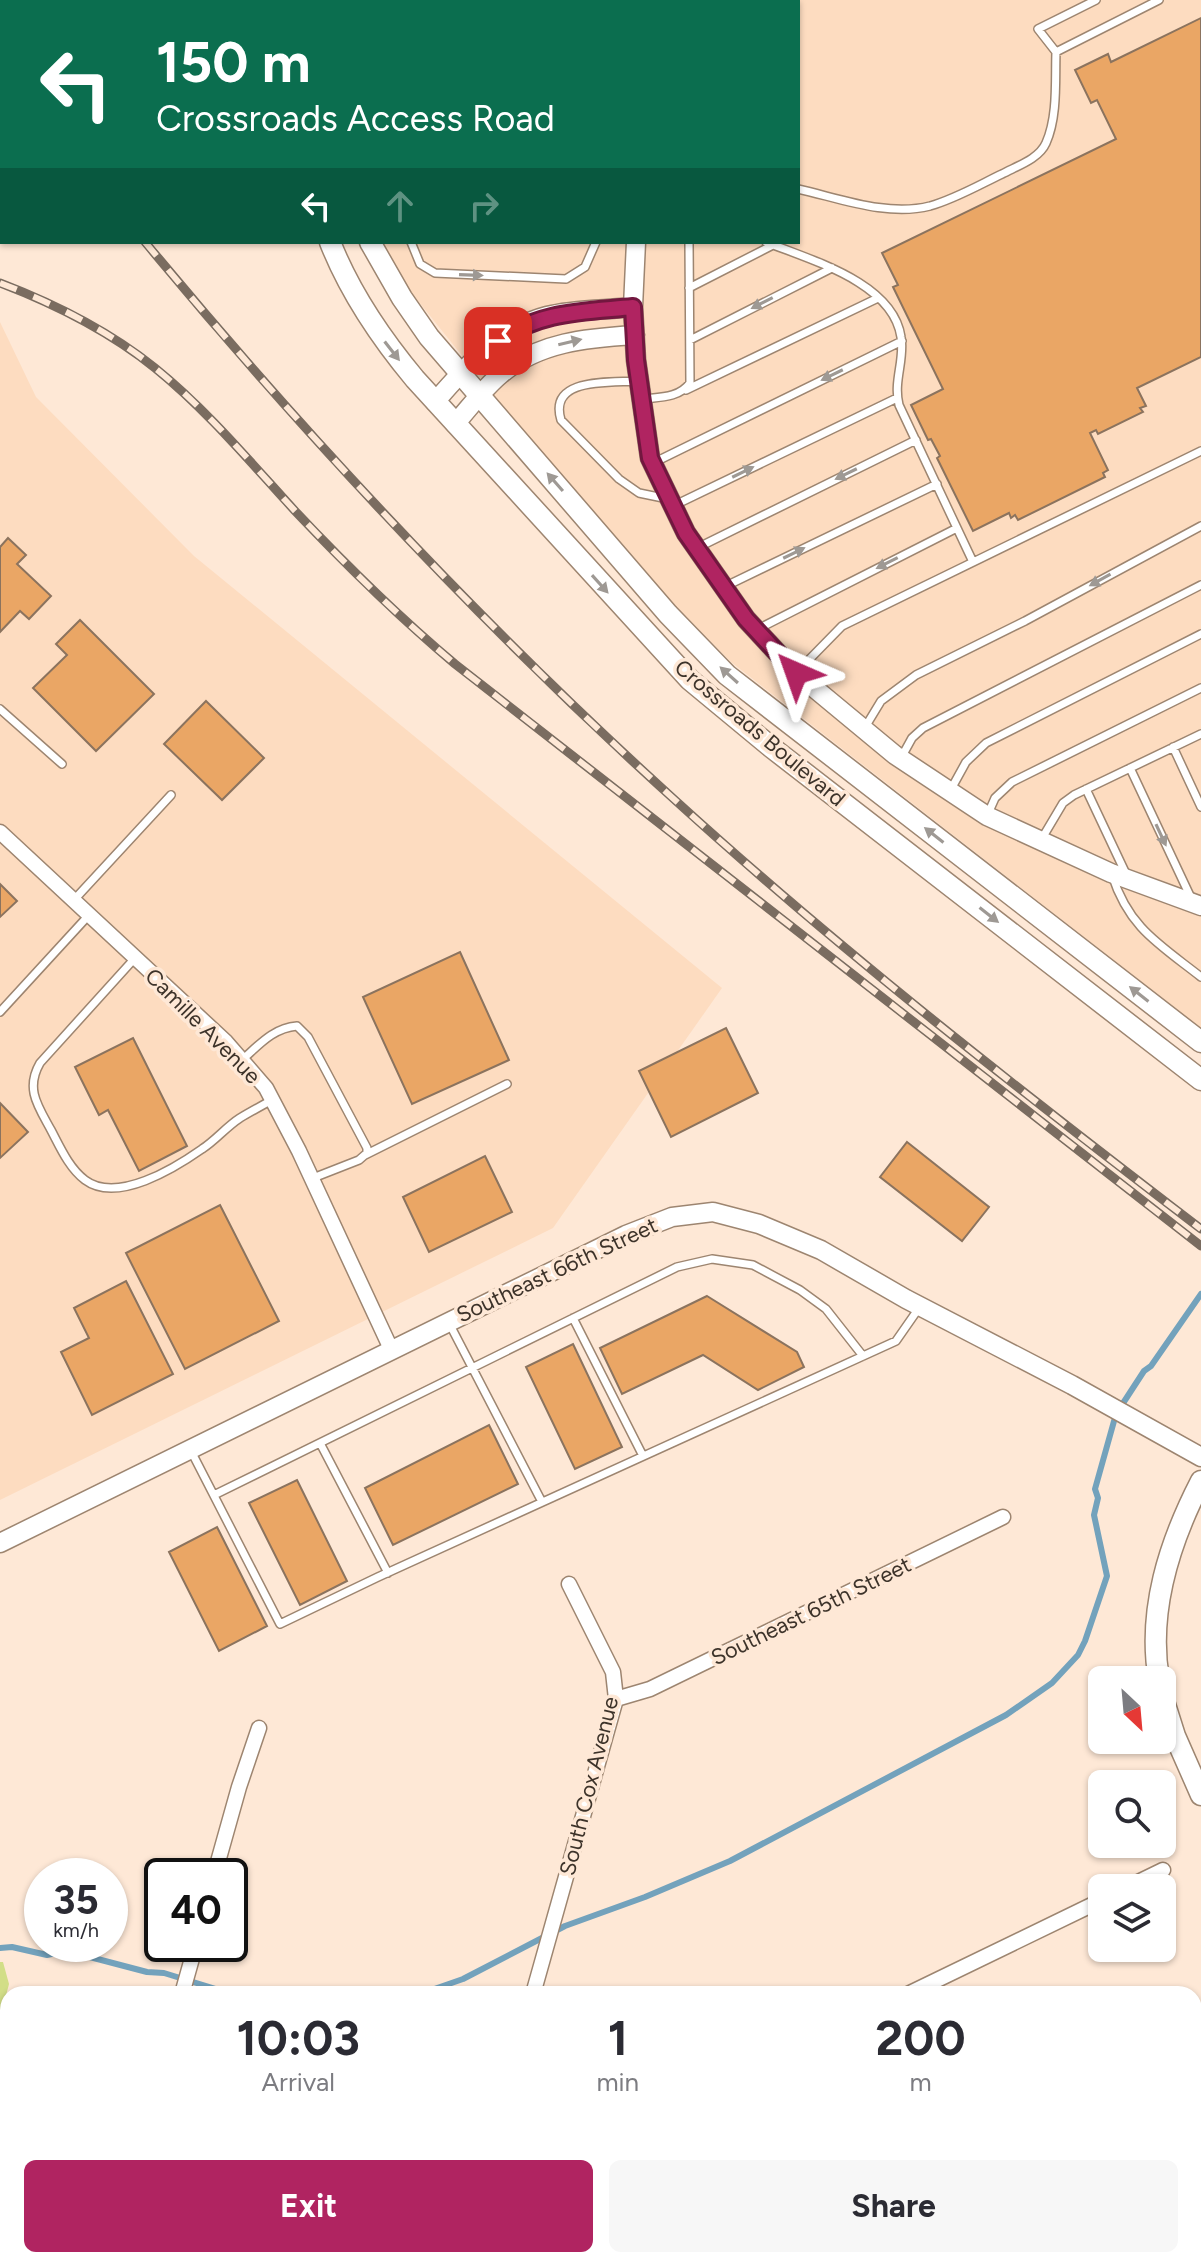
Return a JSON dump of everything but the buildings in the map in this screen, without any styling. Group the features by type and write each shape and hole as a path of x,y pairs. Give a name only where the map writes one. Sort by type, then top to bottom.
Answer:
{"main road":[{"name":"Crossroads Boulevard","path":"331,244 355,295 385,343 435,402 690,680 771,747 1201,1080"},
{"name":"Crossroads Boulevard","path":"371,244 429,337 668,614 727,675 1201,1042"},
{"path":"1156,1666 1154,1653 1165,1569 1183,1515 1201,1481"},
{"path":"1176,1738 1201,1795"}],"street":[{"path":"636,244 635,335 653,463 696,548 756,630 796,673 864,729 987,816 1120,876 1197,904"},
{"path":"435,402 482,352 514,330 547,316 633,307"},
{"path":"455,424 500,375 523,359 556,345 587,338 635,335"},
{"name":"Camille Avenue","path":"0,832 226,1042 266,1088 391,1349"},
{"name":"Southeast 66th Street","path":"0,1543 626,1235 672,1217 713,1212 759,1224 821,1250 1201,1457"},
{"name":"Southeast 65th Street","path":"616,1699 650,1689 1003,1517"},
{"name":"South Cox Avenue","path":"535,1986 616,1699 613,1672 569,1584"},
{"path":"219,1858 259,1728"},
{"path":"1155,1874 1163,1870"},
{"path":"925,1986 1088,1907"},
{"path":"184,1986 191,1962"}],"lane":[{"path":"800,189 874,206 909,209 929,206 956,196 1026,162 1046,145 1052,124 1056,52 1038,29 1096,0"},
{"path":"1131,0 1137,11"},
{"path":"1056,52 1159,0"},
{"path":"412,244 420,264 435,273 566,279 585,267 595,244"},
{"path":"686,390 690,383 689,244"},
{"path":"689,288 770,244 852,277 878,298 898,326 902,341 897,398 973,562"},
{"path":"690,340 832,268"},
{"path":"878,298 676,395 583,385 560,398 558,409 561,420 619,479 639,493 672,503 897,398"},
{"path":"653,463 902,341"},
{"path":"696,548 916,440"},
{"path":"796,673 842,626 1201,451"},
{"path":"724,587 937,484"},
{"path":"864,729 881,701 896,687 1201,526"},
{"path":"756,630 957,528"},
{"path":"901,758 912,738 933,722 1201,585"},
{"path":"950,792 966,762 986,743 1201,634"},
{"path":"987,816 995,798 1012,782 1201,688"},
{"path":"0,709 62,764"},
{"path":"1040,842 1063,803 1201,734"},
{"path":"1173,747 1201,807"},
{"path":"1130,768 1197,904"},
{"path":"1086,789 1120,876 1127,913 1145,933 1201,977"},
{"path":"73,901 171,795"},
{"path":"0,1012 89,915"},
{"path":"135,958 40,1063 32,1077 41,1112 69,1163 86,1181 105,1188 124,1188 142,1182 185,1160 239,1119 272,1100"},
{"path":"242,1060 274,1032 297,1026 308,1037 367,1148 363,1156"},
{"path":"311,1179 359,1160 507,1084"},
{"path":"214,1495 677,1267 712,1259 753,1265 800,1290 826,1309 863,1356"},
{"path":"190,1449 280,1624 896,1341 921,1307"},
{"path":"573,1318 643,1456"},
{"path":"448,1321 542,1502"},
{"path":"320,1443 388,1573"}],"shaded area":[{"path":"800,0 1201,0 1201,1028 731,662 668,598 509,414 410,291 382,244 800,244"},
{"path":"0,322 36,397 194,556 722,988 553,1228 0,1500"}],"green space":[{"path":"0,1962 3,1962 9,1984 0,1986"}],"waterway":[{"path":"443,1986 463,1979 565,1926 730,1861 1006,1715 1052,1683 1078,1655 1107,1576 1094,1515 1098,1498 1095,1489 1116,1414 1201,1294"},
{"path":"0,1948 12,1947 47,1955 86,1956 147,1972 164,1973 206,1986"}],"railway":[{"path":"147,244 270,389 400,531 605,735 739,857 868,967 1201,1229"},
{"path":"0,283 81,320 155,368 211,419 354,571 455,664 1201,1246"}],"route":[{"path":"498,341 514,330 547,316 633,307 636,360 650,458 686,533 746,619 796,673"}]}
